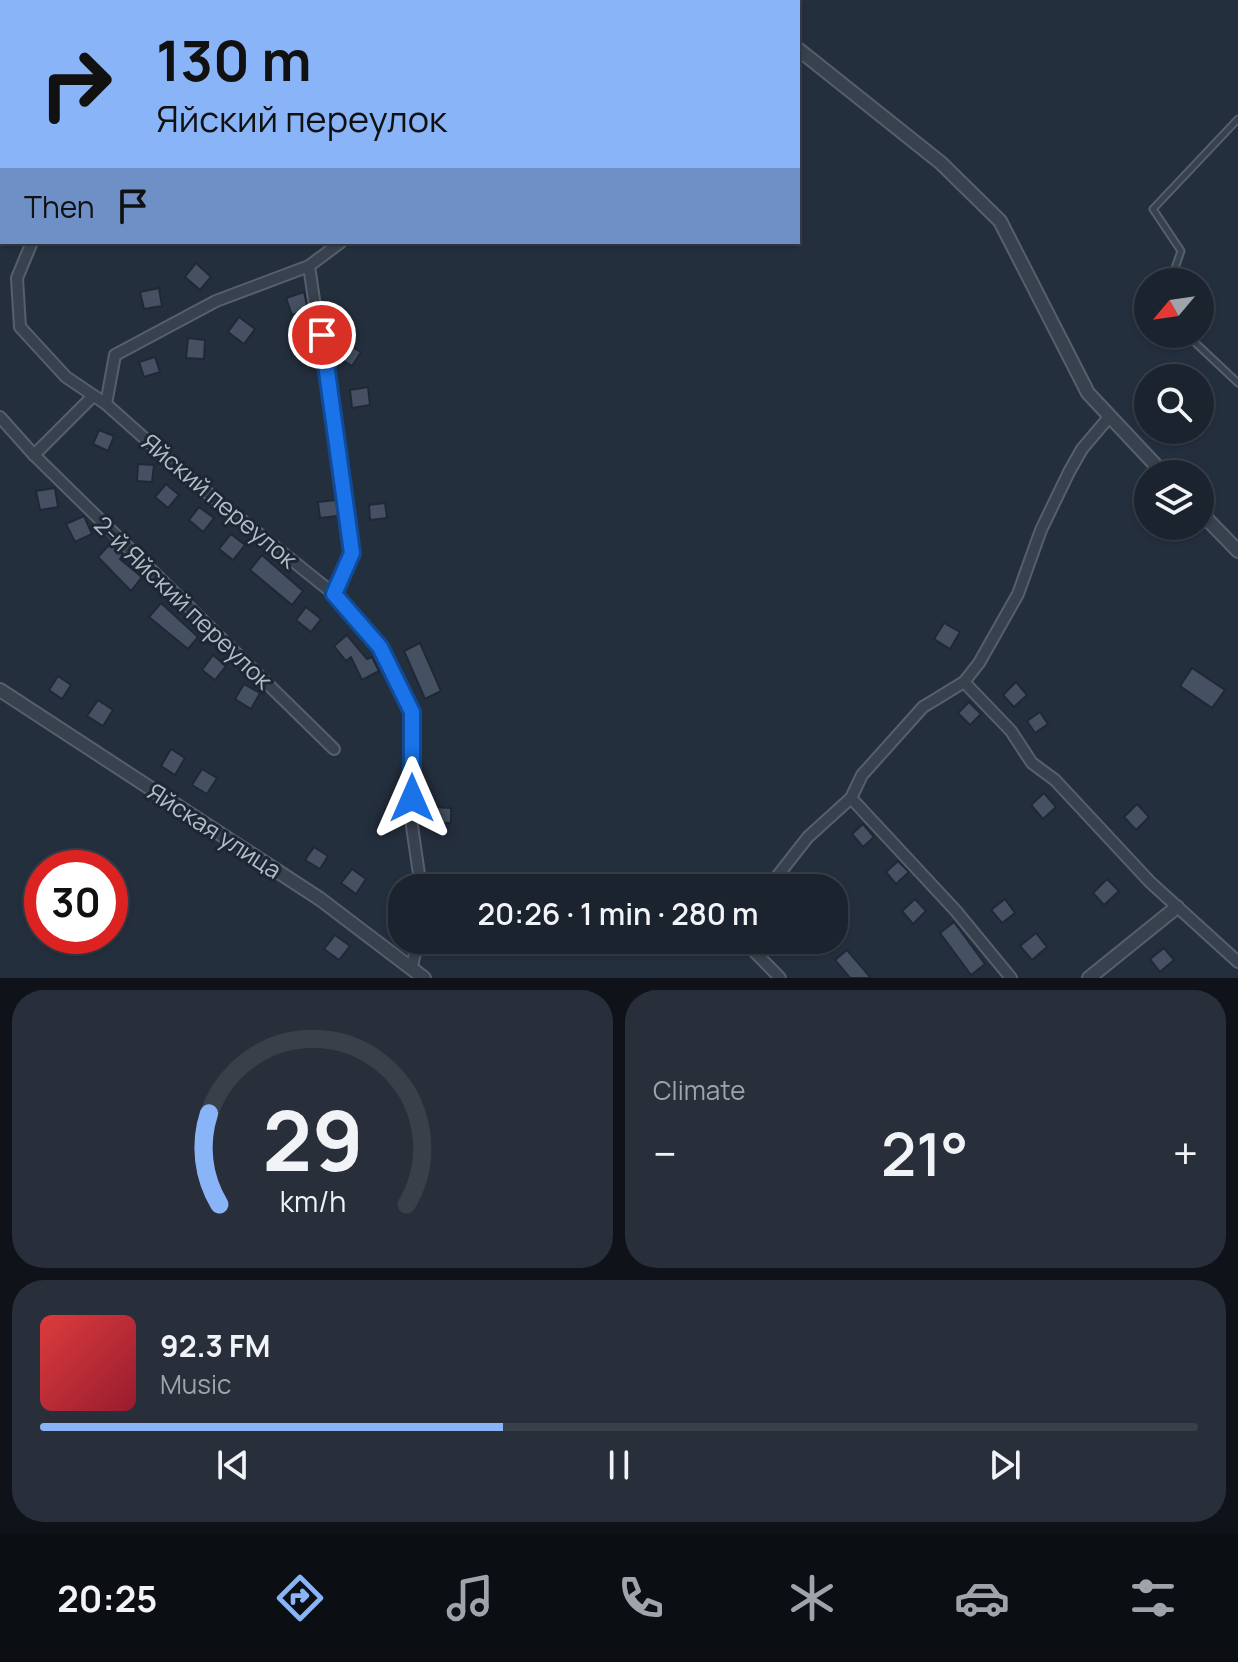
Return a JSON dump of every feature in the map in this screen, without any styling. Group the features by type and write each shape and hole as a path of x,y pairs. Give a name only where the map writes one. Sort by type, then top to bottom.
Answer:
{"street":[{"path":"800,51 941,163 1000,221 1088,393 1151,460"},
{"name":"Яйский переулок","path":"31,244 17,278 20,327 66,377 106,404 188,477 334,594 380,647 412,712 412,826 419,874"},
{"path":"106,404 115,355 216,301 309,266 338,244"},
{"path":"309,266 352,553 334,594"},
{"path":"34,455 93,396"},
{"path":"779,874 808,837 851,798 862,775 923,707 964,682 1018,594 1041,530 1069,472 1082,449 1110,416"},
{"name":"2-й Яйский переулок","path":"0,417 34,455 334,749"},
{"path":"1214,526 1238,551"},
{"path":"964,682 1011,731 1032,763 1055,780 1177,907 1238,962"},
{"name":"Яйская улица","path":"0,690 320,899 424,978"},
{"path":"851,798 956,911 1011,978"},
{"path":"1089,978 1177,907"},
{"path":"412,966 415,954"},
{"path":"757,954 780,978"}],"lane":[{"path":"1175,268 1181,251 1153,209 1238,119"},
{"path":"1201,348 1238,383"}],"building":[{"path":"196,263 211,277 200,290 185,277"},
{"path":"159,288 162,306 144,309 140,292"},
{"path":"304,292 308,310 292,315 286,298"},
{"path":"239,317 255,329 244,344 228,332"},
{"path":"188,338 205,340 204,359 186,358"},
{"path":"345,343 361,352 352,366 337,357"},
{"path":"155,357 160,372 144,377 139,362"},
{"path":"368,387 370,405 352,408 350,390"},
{"path":"99,430 114,436 108,451 93,444"},
{"path":"138,464 154,465 152,482 137,481"},
{"path":"166,484 179,495 168,508 155,497"},
{"path":"55,488 58,507 40,510 36,491"},
{"path":"336,500 338,516 320,518 318,502"},
{"path":"385,503 387,518 370,520 369,505"},
{"path":"199,507 214,518 203,532 189,520"},
{"path":"84,516 92,534 75,542 66,524"},
{"path":"231,534 245,545 233,560 219,549"},
{"path":"111,543 123,555 120,559 142,577 131,591 98,557"},
{"path":"262,555 303,591 292,605 250,570"},
{"path":"161,603 198,637 188,649 149,617"},
{"path":"306,607 321,619 311,632 296,620"},
{"path":"944,623 960,632 950,649 934,639"},
{"path":"347,635 367,659 372,657 379,671 362,680 351,657 346,661 334,646"},
{"path":"420,643 441,691 425,699 404,651"},
{"path":"213,655 226,666 215,680 202,670"},
{"path":"1192,668 1225,690 1212,708 1180,686"},
{"path":"58,676 71,685 62,699 49,690"},
{"path":"1016,682 1027,695 1014,707 1003,695"},
{"path":"244,684 260,693 251,709 235,699"},
{"path":"98,700 113,710 103,726 87,716"},
{"path":"969,702 981,714 970,725 958,713"},
{"path":"1040,712 1048,724 1035,733 1027,721"},
{"path":"171,749 185,758 175,775 161,766"},
{"path":"202,769 217,778 207,794 192,785"},
{"path":"1044,793 1056,807 1043,819 1031,805"},
{"path":"1137,804 1149,817 1136,830 1124,817"},
{"path":"432,807 451,808 451,823 432,823"},
{"path":"385,809 402,809 402,825 385,825"},
{"path":"863,824 874,837 863,847 852,834"},
{"path":"314,847 328,856 320,869 305,860"},
{"path":"898,861 909,872 896,884 886,872"},
{"path":"352,869 366,879 356,894 341,883"},
{"path":"1107,879 1119,891 1104,905 1093,893"},
{"path":"915,899 926,911 913,924 902,911"},
{"path":"1005,899 1015,913 1002,923 991,910"},
{"path":"954,922 985,964 971,975 940,933"},
{"path":"1036,933 1047,947 1032,960 1020,946"},
{"path":"335,935 350,946 339,960 324,949"},
{"path":"1164,948 1174,960 1160,972 1150,959"},
{"path":"848,951 871,978 850,978 835,960"}],"route":[{"path":"322,335 352,553 334,594 380,647 412,712 412,798"}]}
